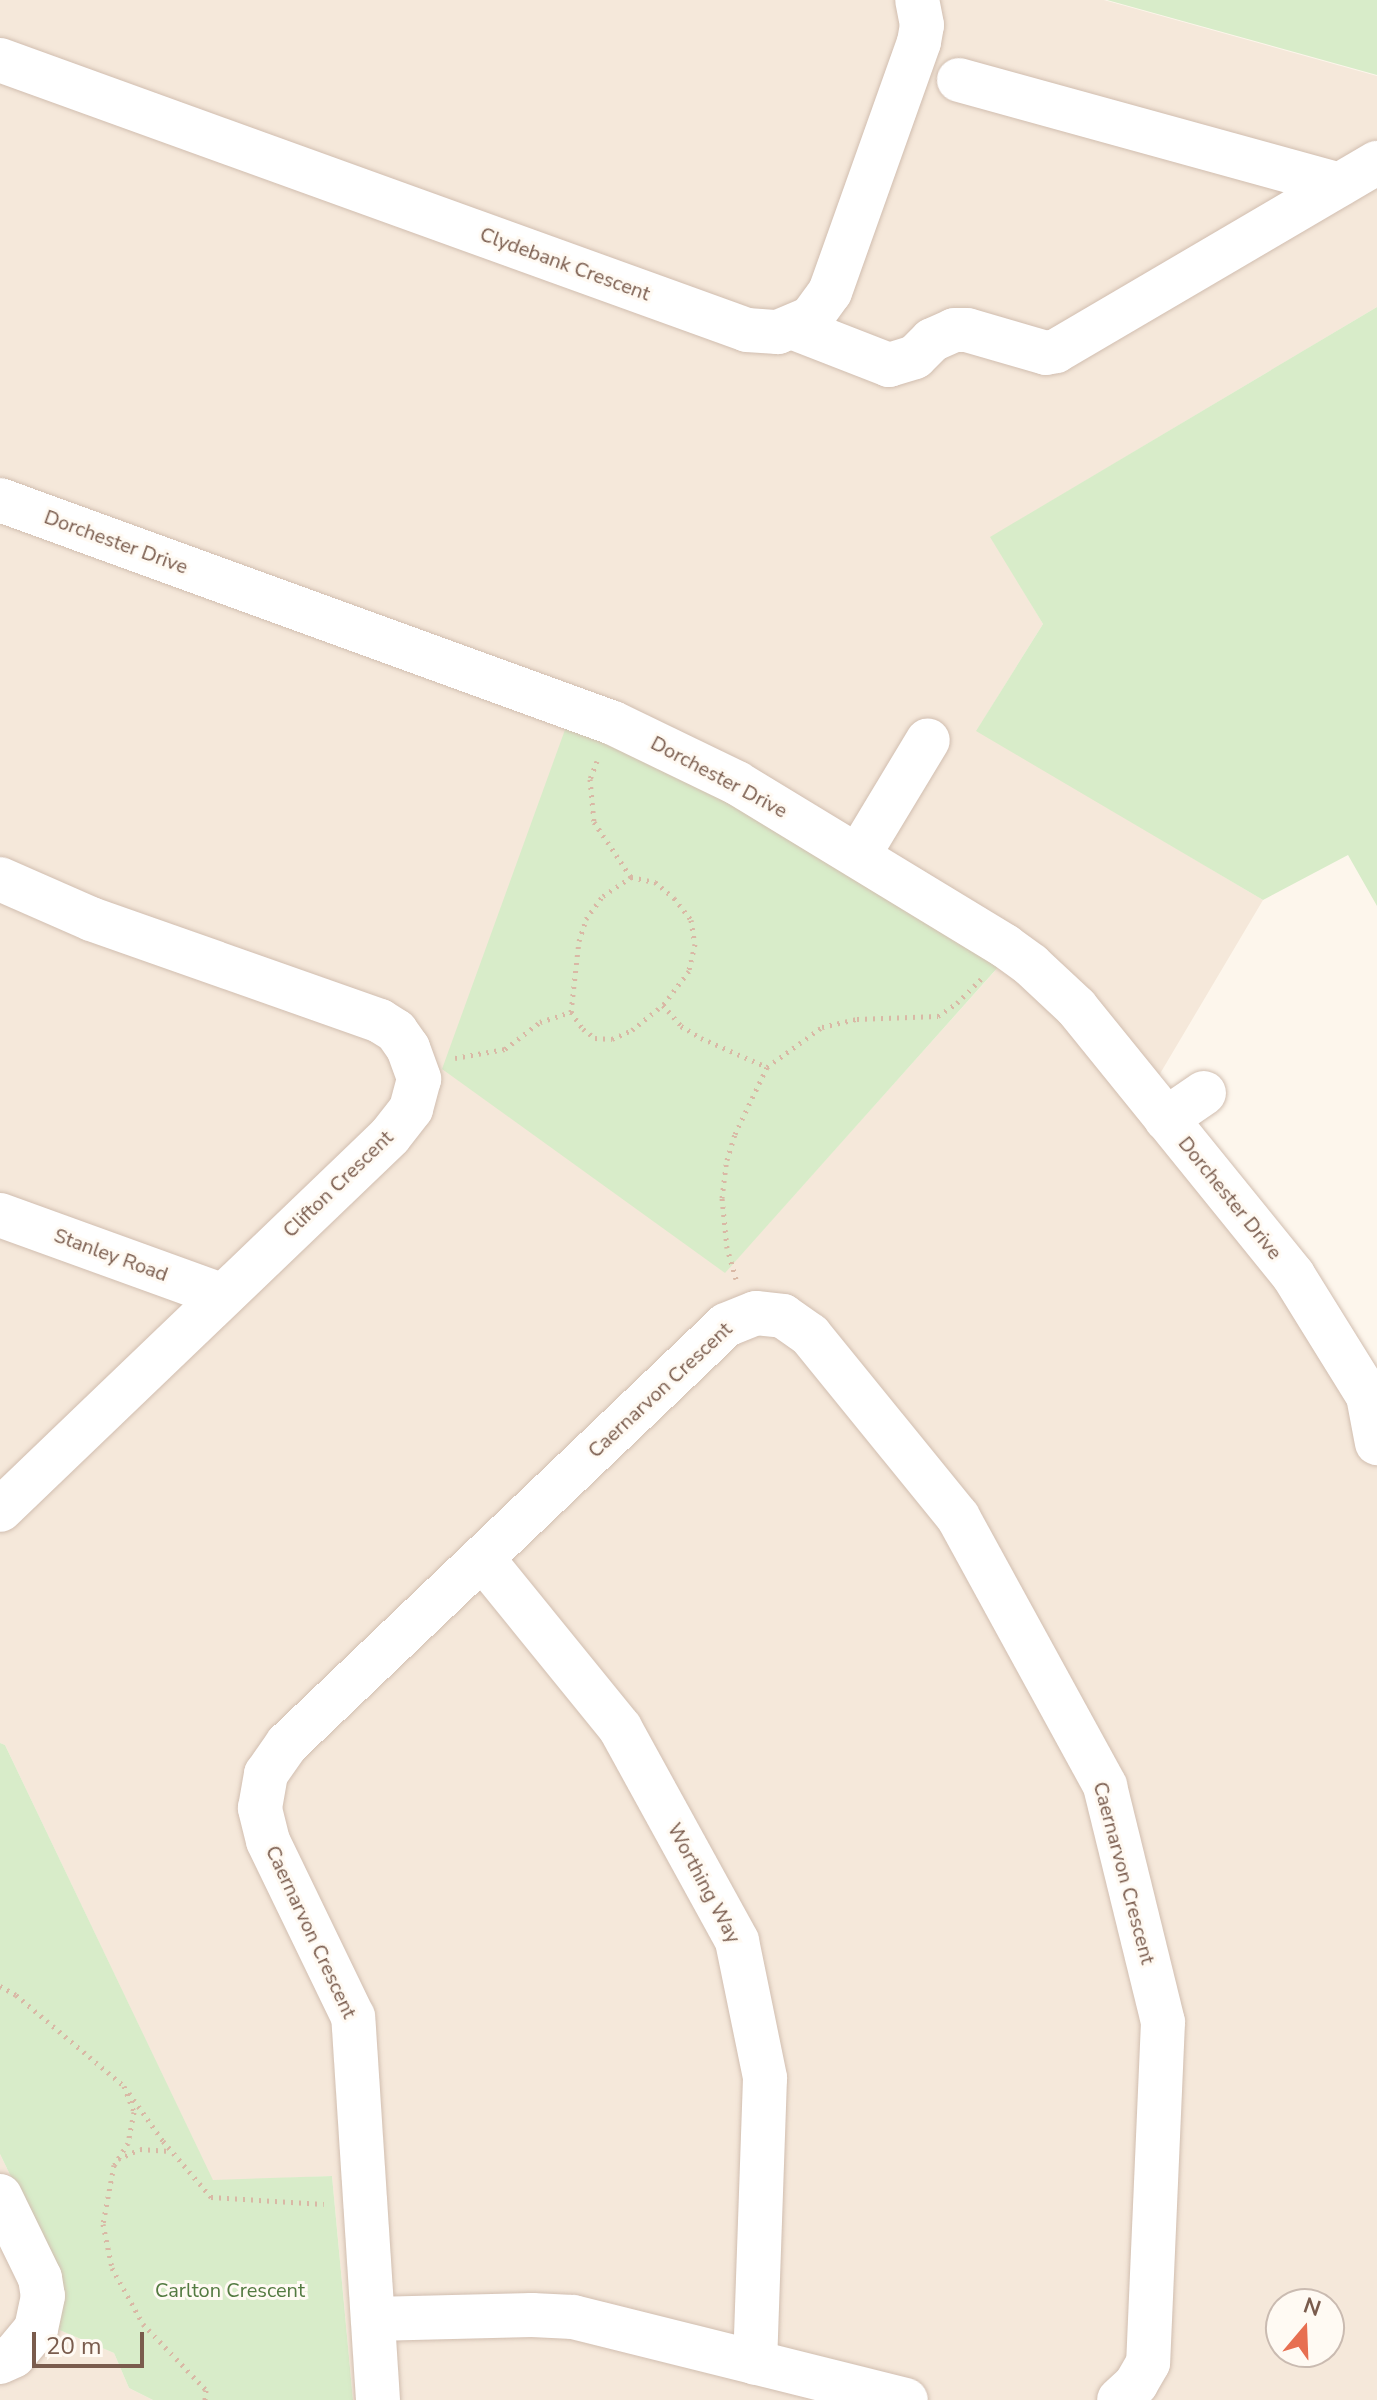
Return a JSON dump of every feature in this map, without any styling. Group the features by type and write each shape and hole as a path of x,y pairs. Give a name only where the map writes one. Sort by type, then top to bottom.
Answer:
{"street":[{"path":"794,328 811,318 830,292 919,42 922,25 917,0"},
{"name":"Clydebank Crescent","path":"0,60 747,330 778,332 794,328"},
{"path":"959,80 1339,185"},
{"path":"794,328 889,365 915,357 932,340 954,330 967,330 1046,353 1056,351 1377,163"},
{"name":"Dorchester Drive","path":"0,500 613,723 737,783 1031,965 1076,1007 1293,1275 1368,1396 1377,1443"},
{"path":"858,856 928,740"},
{"path":"0,879 91,919 380,1021 396,1031 415,1062"},
{"name":"Clifton Crescent","path":"0,1510 399,1125 417,1092 415,1062"},
{"path":"1166,1119 1204,1093"},
{"name":"Stanley Road","path":"0,1215 221,1295"},
{"name":"Dorchester Drive","path":"1293,1275 1377,1349"},
{"name":"Caernarvon Crescent","path":"378,2400 353,2017 268,1841 261,1817 261,1792 266,1774 287,1744 726,1325 746,1316 783,1316 810,1335 958,1517 1105,1786 1163,2022 1148,2363 1136,2384 1119,2400"},
{"name":"Worthing Way","path":"482,1558 620,1728 737,1941 765,2078 755,2363"},
{"path":"0,2196 40,2278 43,2296 36,2329 13,2356 0,2362"},
{"path":"373,2319 532,2315 573,2317 906,2400"}],"path":[{"path":"598,756 590,779 594,822 631,877 655,882 674,898 691,920 695,944 689,971 663,1005 632,1030 612,1039 595,1038 583,1029 571,1012 579,941 586,919 603,896 631,877"},
{"path":"746,1316 727,1248 722,1198 735,1134 767,1067 822,1027 895,1016 938,1016 957,1003 984,975"},
{"path":"663,1005 681,1026 701,1038 767,1067"},
{"path":"415,1062 505,1049 540,1022 571,1012"},
{"path":"0,1986 16,1995 124,2086 211,2197 366,2206"},
{"path":"124,2086 134,2112 128,2143 117,2160 103,2224 112,2268 143,2324 206,2390 205,2400"},
{"path":"117,2160 140,2149 172,2151"}],"shaded area":[{"path":"0,0 1104,0 1377,76 1377,307 991,537 1043,624 977,730 1263,900 1145,1099 1290,1278 1377,1455 1377,2400 353,2400 332,2176 213,2181 5,1745 0,1743","holes":["573,710 1011,953 725,1272"]},
{"path":"0,2154 57,2272 57,2329 114,2353 129,2388 153,2400 0,2400"}],"green space":[{"path":"1107,0 1377,0 1377,75"},
{"path":"1377,307 1377,906 1348,855 1263,900 976,731 1043,624 990,537"},
{"path":"566,727 621,748 722,797 1000,965 725,1273 442,1069"},
{"name":"Carlton Crescent","path":"0,1743 5,1745 213,2180 332,2176 353,2400 153,2400 129,2388 114,2353 57,2329 57,2272 0,2154"}]}
